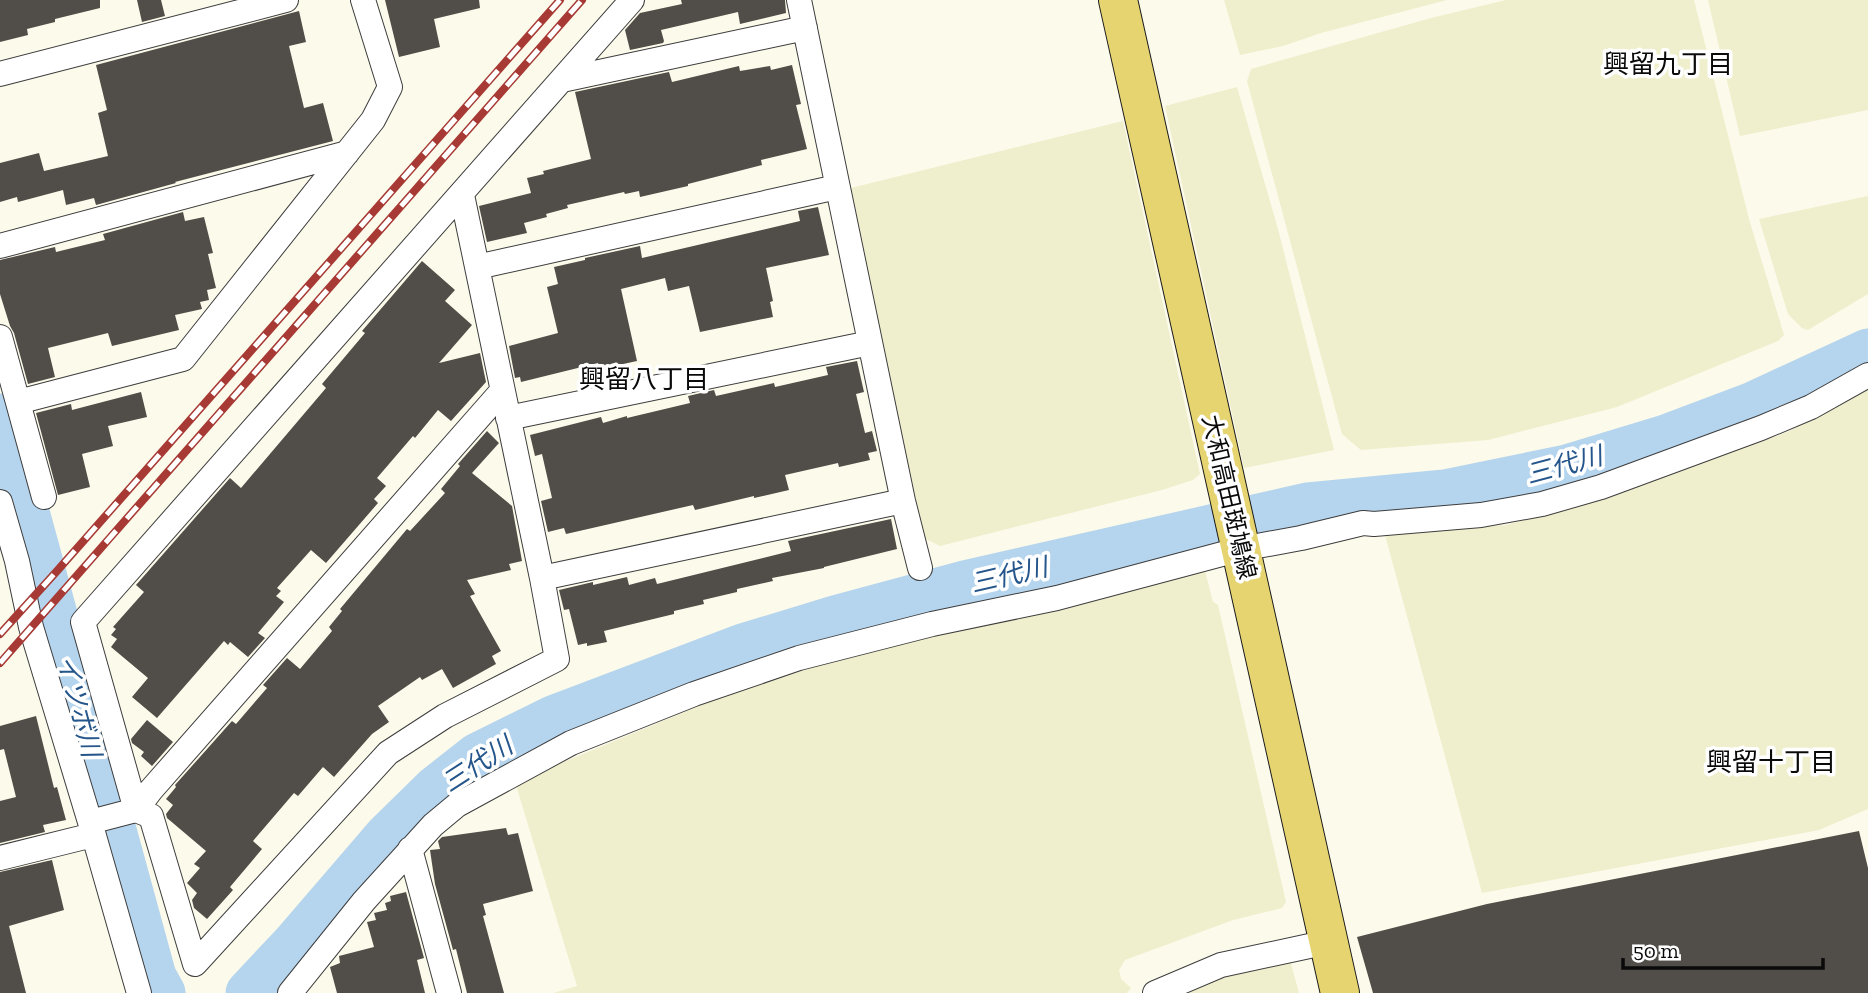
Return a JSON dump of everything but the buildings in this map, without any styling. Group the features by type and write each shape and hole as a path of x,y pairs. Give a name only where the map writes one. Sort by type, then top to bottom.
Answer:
{"main road":[{"name":"大和高田斑鳩線","path":"1120,10 1340,993"}],"street":[{"path":"0,74 286,0"},
{"path":"18,402 183,359 373,120 390,87 363,0"},
{"path":"136,810 83,622 632,0"},
{"path":"799,0 903,501 920,568"},
{"path":"562,80 804,28"},
{"path":"0,247 347,153"},
{"path":"477,267 837,187"},
{"path":"136,810 151,816 195,964 388,753 445,716 540,676 557,659 462,195"},
{"path":"0,337 44,497"},
{"path":"508,418 870,343"},
{"path":"290,993 309,982 364,901 433,825 457,804 571,743 694,694 799,658 932,624 1057,598 1241,549 1363,523 1481,515 1542,504 1601,487 1761,428 1811,407 1868,375"},
{"path":"0,858 136,810 502,391"},
{"path":"542,578 903,501"},
{"path":"0,502 17,561 31,627 138,993"},
{"path":"0,581 17,561"},
{"path":"410,849 449,993"},
{"path":"1155,993 1221,965 1328,942"}],"green space":[{"path":"1224,0 1447,0 1321,33 1283,46 1240,55"},
{"path":"1506,0 1694,0 1749,219 1784,335 1778,341 1617,407 1488,440 1361,450 1342,434 1247,81 1251,69 1431,18"},
{"path":"1708,0 1868,0 1868,110 1740,136"},
{"path":"1237,87 1278,229 1334,450 1244,468 1165,106"},
{"path":"1123,121 1200,474 1193,480 1162,490 940,546 924,538 847,194 851,188"},
{"path":"1868,196 1868,294 1808,330 1802,328 1788,314 1759,219"},
{"path":"1868,381 1868,809 1819,830 1482,893 1385,535 1506,525 1614,495 1790,431"},
{"path":"1204,567 1213,602 1218,605 1286,902 1282,908 1233,920 1125,960 1119,970 1121,979 1131,988 1127,993 553,993 577,986 515,782 789,669"},
{"path":"1290,960 1299,993 1184,993 1201,984"}],"waterway":[{"name":"三代川","path":"249,993 387,837 436,789 478,756 553,719 743,647 965,584 1308,506 1445,493 1567,468 1666,438 1751,406 1868,352"},
{"name":"イツボ川","path":"0,417 153,977 162,993"}],"railway":[{"path":"0,634 560,0"},
{"path":"0,663 582,0"}],"district":[{"name":"興留九丁目","path":"1668,64"},
{"name":"興留八丁目","path":"644,379"},
{"name":"興留十丁目","path":"1771,762"}]}
